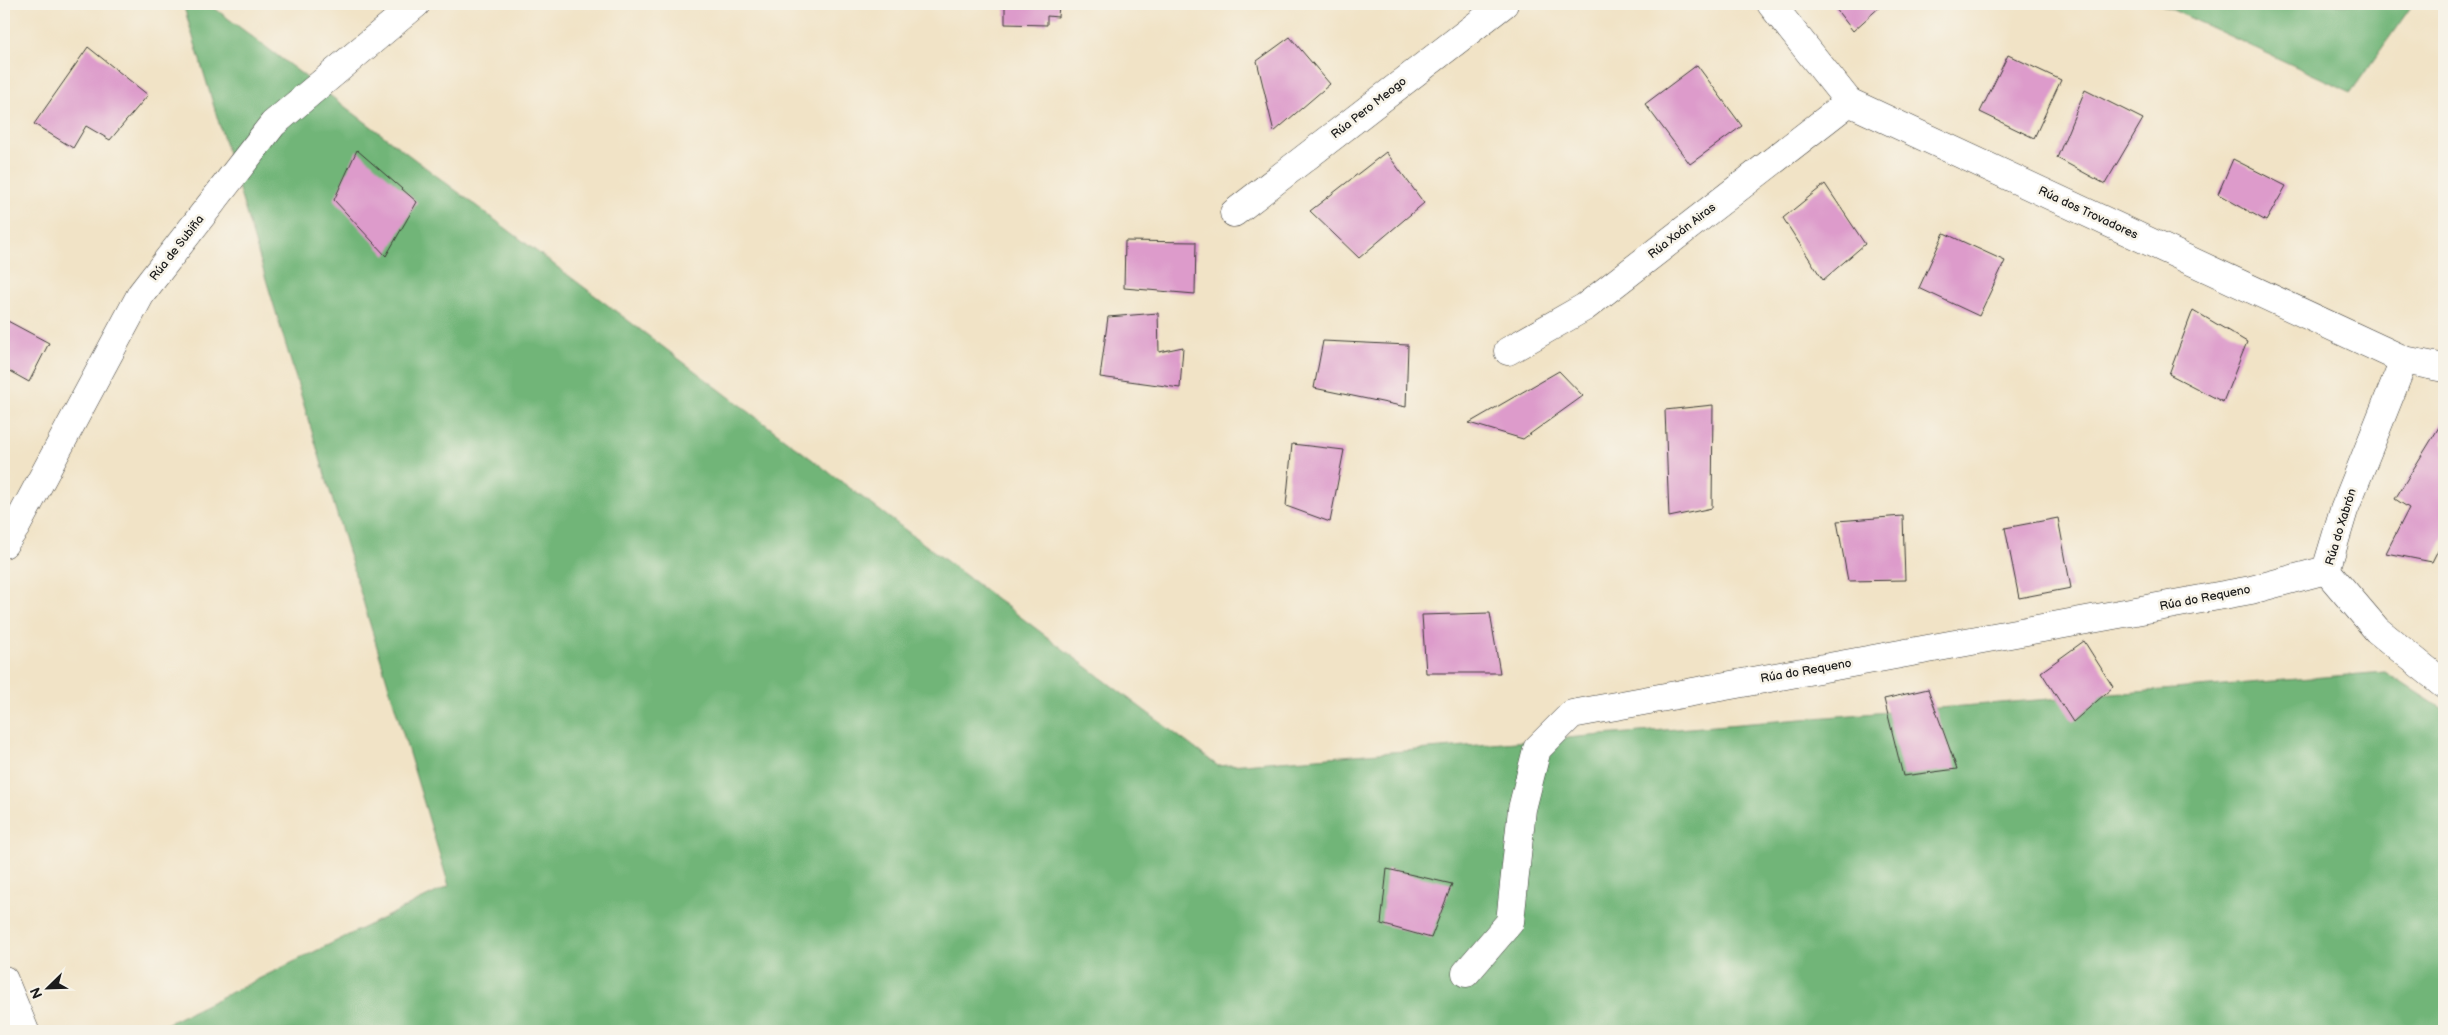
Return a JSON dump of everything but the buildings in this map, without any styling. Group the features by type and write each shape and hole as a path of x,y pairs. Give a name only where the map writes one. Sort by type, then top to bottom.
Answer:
{"street":[{"name":"Rúa de Subiña","path":"4,544 16,528 141,294 273,124 416,4"},
{"name":"Rúa Pero Meogo","path":"1234,213 1504,4"},
{"name":"Rúa dos Trovadores","path":"1772,4 1849,102 2404,360 2444,368"},
{"name":"Rúa Xoán Airas","path":"1508,350 1585,307 1849,102"},
{"name":"Rúa do Xabrón","path":"2404,360 2344,510 2326,570 2377,630 2444,684"},
{"name":"Rúa do Requeno","path":"1466,973 1510,922 1522,809 1536,750 1572,714 2250,590 2326,570"},
{"path":"4,980 25,1031"}],"green space":[{"path":"183,4 209,4 1218,766 2385,672 2444,710 2444,1031 152,1031 449,886"},
{"path":"2160,4 2413,4 2351,92"}]}
